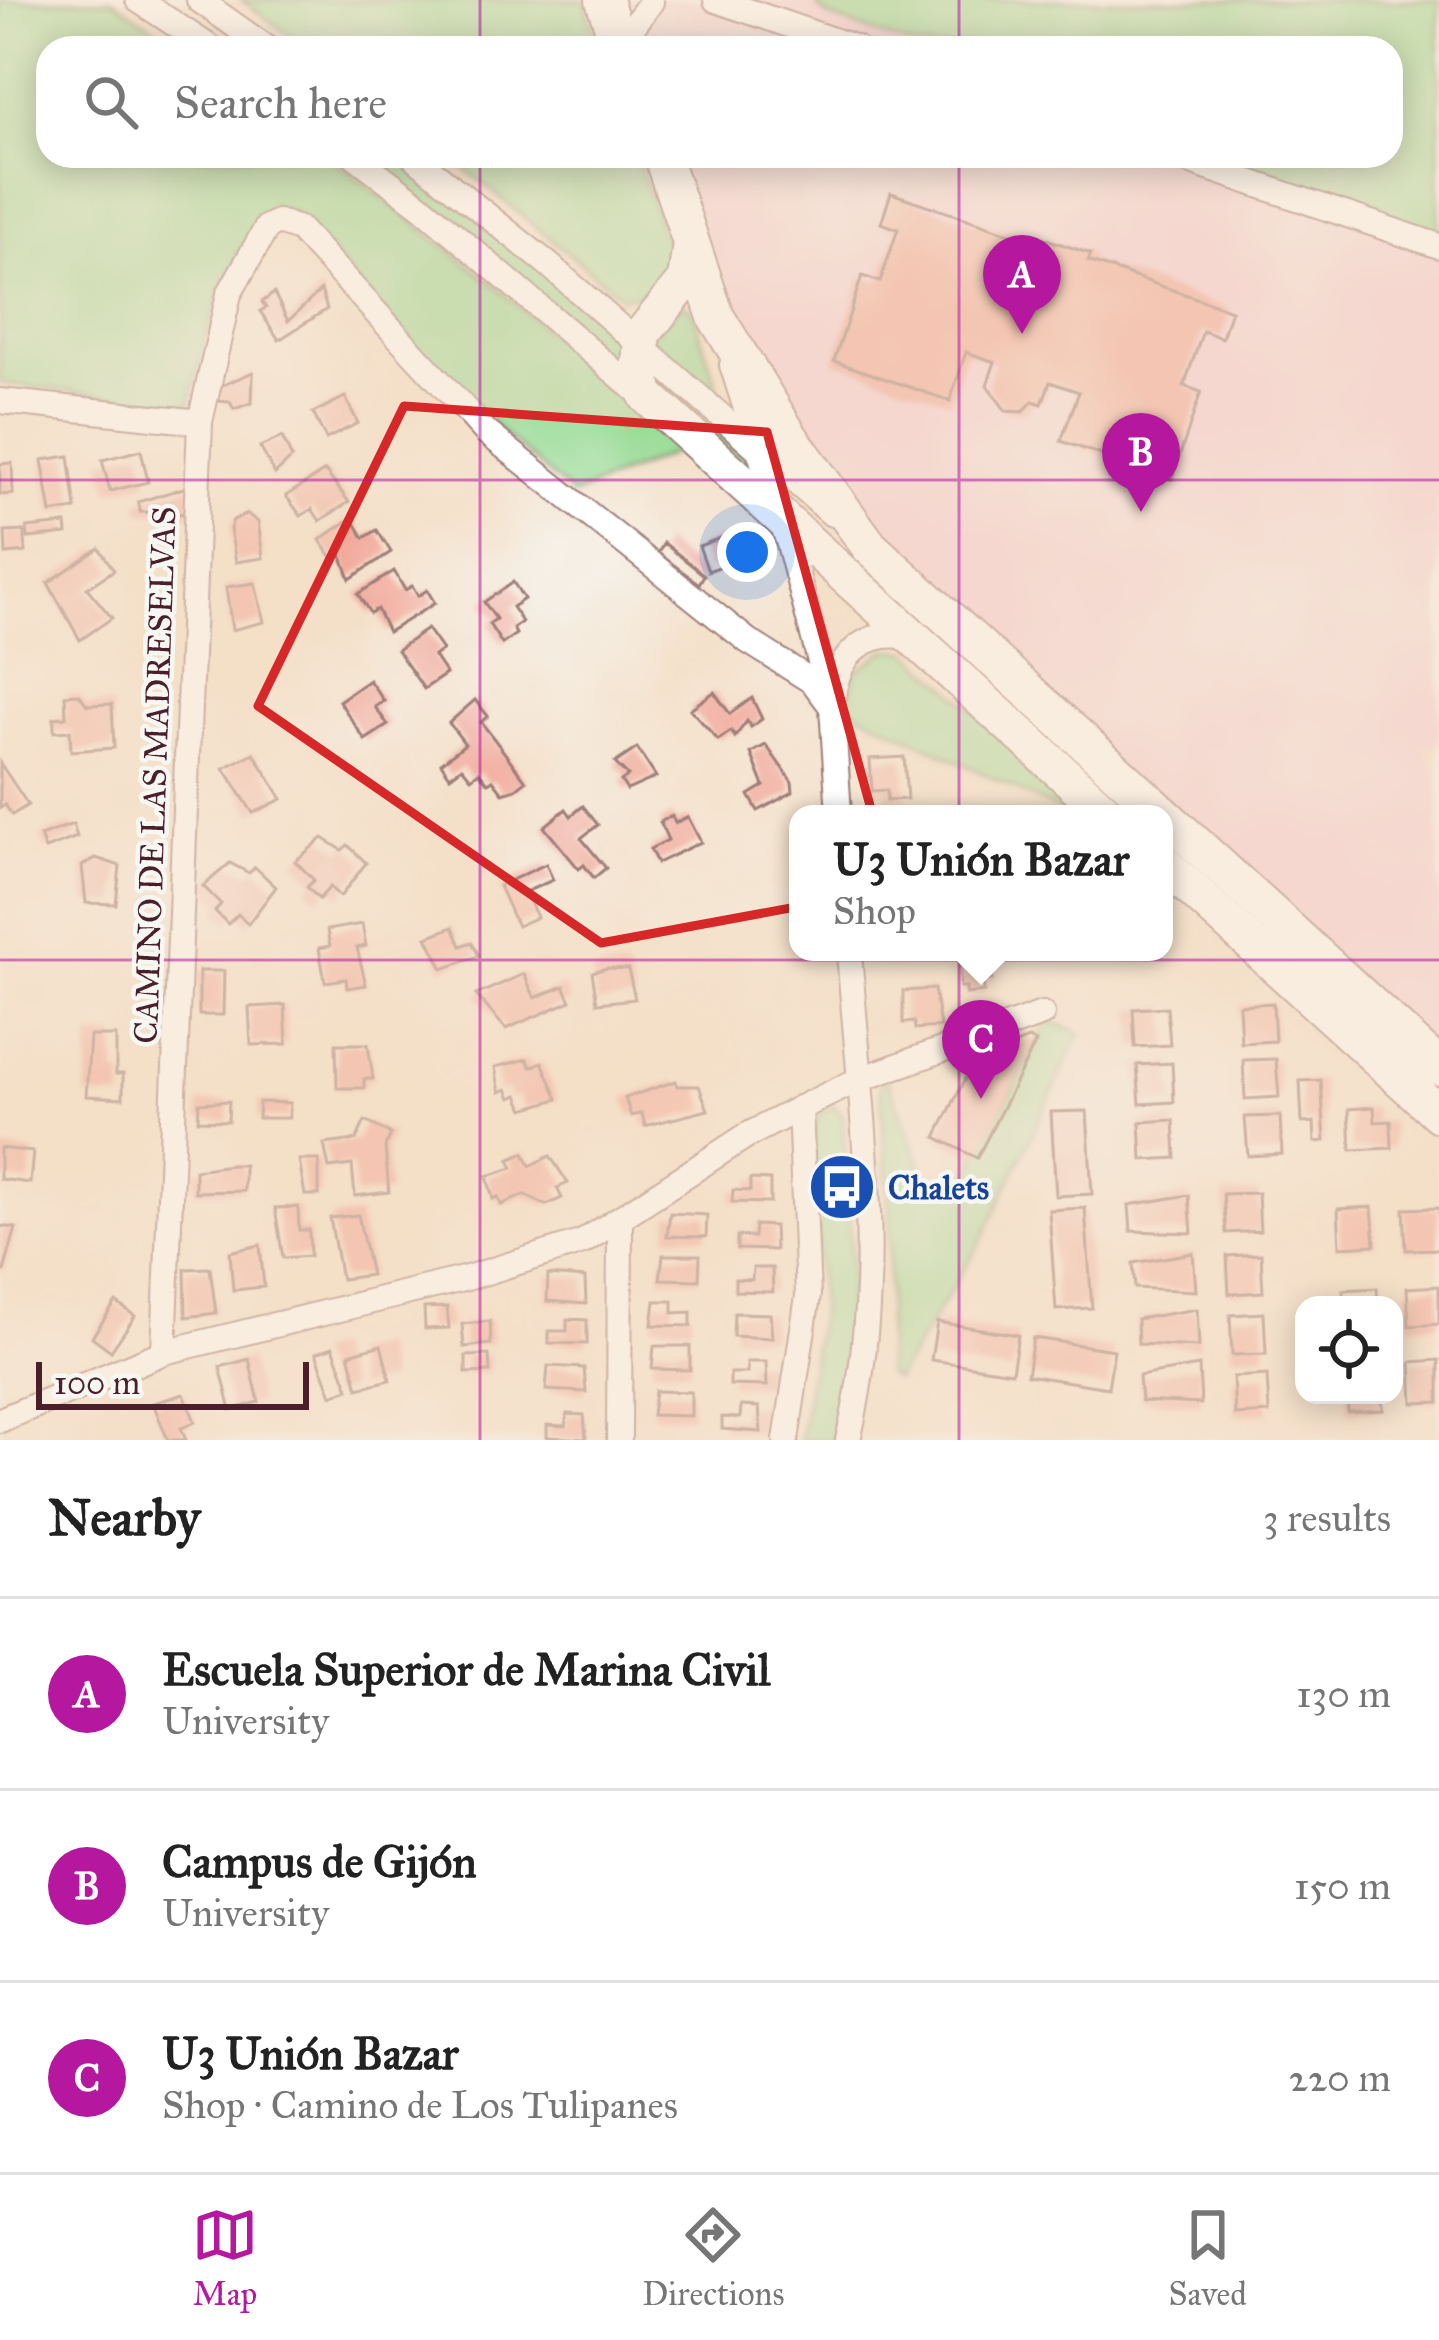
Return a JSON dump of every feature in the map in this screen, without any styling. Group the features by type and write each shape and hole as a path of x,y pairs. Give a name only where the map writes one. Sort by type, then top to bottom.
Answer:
{"highway":[{"path":"666,168 716,317 791,439 870,547 1152,805"},
{"path":"692,242 686,280 646,331 639,372 658,409 1098,805"},
{"path":"1173,824 1439,1067"},
{"path":"1173,873 1439,1114"}],"street":[{"path":"138,0 193,36"},
{"path":"199,0 250,36"},
{"path":"716,0 787,12 833,36"},
{"path":"371,168 422,206 658,409"},
{"path":"428,168 596,306 630,316 760,450 870,547"},
{"path":"1208,168 1439,246"},
{"name":"CAMINO DE LAS MADRESELVAS","path":"164,1352 200,422 229,294 261,234 278,222 299,230 486,432 748,641 813,682 832,707"},
{"path":"716,317 781,520 832,707"},
{"path":"0,401 200,422"},
{"path":"838,805 832,707 835,676 847,654 871,637 892,632 915,638"},
{"path":"848,1440 860,1389 869,1293 850,961"},
{"path":"0,1420 164,1352 467,1278 583,1242 746,1136 800,1108 858,1080 1042,1014"},
{"path":"786,1440 798,1389 808,1296 800,1108"},
{"path":"620,1222 620,1440"}],"highlighted area":[{"path":"404,406 767,432 893,889 601,943 258,706"}],"shaded area":[{"path":"620,0 1439,0 1439,742 1424,750 1439,777 1439,1067 1173,824 1173,805 1152,805 870,547 791,439 667,168 1403,168 1403,36 631,36"}],"green space":[{"path":"0,0 113,0 166,36 36,36 36,168 344,168 493,284 680,450 573,495 450,386 294,213 273,208 228,275 189,405 0,383"},
{"path":"241,0 584,0 596,36 291,36"},
{"path":"818,0 1439,0 1439,235 1246,168 1403,168 1403,36 883,36 829,17 818,8"},
{"path":"369,168 427,168 760,450 781,520"},
{"path":"464,168 640,168 675,270 653,292 622,297"},
{"path":"682,303 692,310 724,407 646,340"},
{"path":"885,650 908,651 1080,805 1048,805 850,708 854,673"},
{"path":"1049,1020 1080,1033 983,1238 896,1379 887,1375 886,1361 890,1216 880,1084 887,1080 926,1177 955,1187 965,1180"},
{"path":"834,1105 843,1117 848,1201 847,1356 834,1440 800,1440 820,1309 812,1138 819,1114"}],"building":[{"path":"891,193 1032,241 1034,235 1091,254 1088,261 1231,310 1222,338 1203,331 1184,386 1201,392 1172,479 1061,441 1079,392 1050,382 1042,404 1033,401 1023,412 1006,411 987,385 995,362 966,352 950,401 834,361 862,276 880,282 898,229 881,223"},
{"path":"321,290 327,309 279,340 260,311 266,308 262,302 274,293 288,321"},
{"path":"253,372 252,403 234,409 230,402 217,401 221,386"},
{"path":"345,397 358,423 326,439 313,413"},
{"path":"282,437 292,458 275,474 260,447"},
{"path":"141,450 148,482 110,491 102,460"},
{"path":"69,456 76,509 51,513 42,460"},
{"path":"12,463 13,494 0,495 0,464"},
{"path":"325,471 349,502 320,521 312,509 301,516 286,496"},
{"path":"193,485 192,514 140,512 138,502"},
{"path":"247,514 258,522 263,558 236,562 230,529 233,520"},
{"path":"352,518 364,538 377,530 391,552 350,579 341,554 333,559 320,540"},
{"path":"66,524 67,534 28,538 27,528"},
{"path":"24,531 26,552 6,554 5,532"},
{"path":"723,537 732,562 708,571 699,546"},
{"path":"664,543 704,575 699,584 658,553"},
{"path":"99,548 114,570 87,588 112,618 80,640 48,583"},
{"path":"394,571 405,590 412,586 418,596 427,590 435,603 388,632 377,609 370,613 358,594"},
{"path":"513,582 524,599 512,607 522,622 513,628 516,634 502,644 489,624 496,619 484,602"},
{"path":"255,583 264,622 232,630 226,587"},
{"path":"427,629 442,650 434,656 446,674 424,689 397,650"},
{"path":"369,680 384,701 375,707 388,725 365,740 339,701"},
{"path":"714,692 730,714 752,698 762,719 751,727 747,721 735,737 731,731 718,740 690,709"},
{"path":"79,694 87,705 112,704 114,748 71,751 70,731 54,732 54,718 66,717 65,695"},
{"path":"475,700 488,716 481,722 526,781 516,789 503,793 493,780 488,783 479,772 471,778 462,767 450,776 441,763 465,744 449,723"},
{"path":"766,745 792,782 793,792 758,811 749,795 764,786 751,753"},
{"path":"637,748 656,777 627,790 621,781 628,776 615,763"},
{"path":"254,753 282,799 253,813 224,768"},
{"path":"904,757 907,799 887,800 887,790 872,791 870,759"},
{"path":"0,763 28,805 12,815 5,805 0,808"},
{"path":"583,806 598,825 581,838 606,868 594,878 584,865 579,869 544,827 566,809 571,816"},
{"path":"672,816 675,823 688,817 701,842 657,863 650,849 668,840 660,822"},
{"path":"73,824 77,837 45,849 40,836"},
{"path":"323,838 342,850 348,845 366,863 340,897 330,887 319,899 307,887 314,880 295,861"},
{"path":"96,858 120,866 116,904 86,903 82,866"},
{"path":"230,863 249,873 255,867 276,887 248,924 238,914 228,924 215,911 221,904 203,886"},
{"path":"546,864 553,880 525,892 537,917 517,926 499,886"},
{"path":"362,924 366,946 357,948 366,985 347,988 346,979 325,982 319,948 330,946 327,930"},
{"path":"453,927 461,946 472,942 479,956 443,969 427,937"},
{"path":"960,961 988,961 992,980 983,981 984,992 966,994 966,987 960,987"},
{"path":"628,969 635,999 597,1003 592,972"},
{"path":"199,971 224,971 223,1015 199,1015"},
{"path":"524,974 535,998 564,986 571,1001 506,1029 476,995"},
{"path":"934,989 940,1027 915,1029 914,1022 903,1023 903,991"},
{"path":"1273,1003 1275,1041 1241,1043 1239,1005"},
{"path":"285,1005 287,1044 251,1045 249,1007"},
{"path":"1167,1007 1170,1045 1135,1047 1133,1009"},
{"path":"90,1036 116,1036 116,1074 123,1074 123,1098 86,1096"},
{"path":"1028,1039 1036,1042 977,1158 936,1137 974,1061"},
{"path":"336,1044 368,1044 373,1079 364,1079 364,1088 337,1088"},
{"path":"527,1059 531,1067 542,1062 558,1099 524,1109 518,1095 511,1098 507,1089 500,1092 495,1067"},
{"path":"1276,1059 1279,1097 1245,1099 1243,1060"},
{"path":"1172,1063 1174,1102 1140,1104 1137,1065"},
{"path":"1321,1080 1325,1141 1315,1142 1314,1122 1302,1123 1300,1081"},
{"path":"676,1081 677,1086 699,1086 708,1110 645,1126 642,1113 631,1116 625,1098"},
{"path":"229,1101 228,1121 198,1120 199,1103"},
{"path":"259,1102 290,1103 289,1118 258,1118"},
{"path":"1374,1107 1375,1122 1391,1121 1392,1148 1351,1150 1349,1109"},
{"path":"1087,1111 1092,1194 1056,1196 1051,1112"},
{"path":"1280,1116 1282,1154 1248,1156 1245,1117"},
{"path":"1174,1120 1176,1158 1142,1160 1140,1122"},
{"path":"365,1121 391,1134 385,1147 389,1192 355,1196 352,1165 329,1168 324,1144 356,1140"},
{"path":"0,1148 33,1152 30,1183 0,1179"},
{"path":"524,1153 530,1166 550,1156 568,1183 557,1188 562,1198 546,1205 524,1195 501,1205 498,1197 493,1199 487,1176 513,1168 509,1160"},
{"path":"299,1160 319,1160 319,1195 305,1195"},
{"path":"244,1165 244,1191 195,1192 195,1170"},
{"path":"750,1179 770,1180 770,1203 732,1202 733,1190 750,1191"},
{"path":"1258,1193 1260,1231 1226,1233 1223,1194"},
{"path":"1189,1195 1192,1233 1131,1231 1129,1205"},
{"path":"298,1207 299,1230 309,1230 310,1256 283,1258 275,1208"},
{"path":"1372,1207 1375,1245 1340,1247 1338,1209"},
{"path":"1085,1208 1092,1308 1056,1310 1049,1210"},
{"path":"1439,1208 1439,1249 1406,1250 1404,1209"},
{"path":"670,1213 707,1215 706,1237 667,1236"},
{"path":"358,1215 371,1275 341,1279 330,1218"},
{"path":"755,1225 774,1226 775,1250 737,1249 737,1236 754,1237"},
{"path":"0,1226 16,1228 4,1271 0,1271"},
{"path":"260,1245 264,1287 233,1290 230,1252"},
{"path":"1193,1253 1196,1291 1135,1288 1133,1263"},
{"path":"1261,1254 1263,1292 1229,1294 1227,1256"},
{"path":"663,1255 700,1255 699,1280 660,1279"},
{"path":"210,1268 216,1313 186,1317 185,1269"},
{"path":"753,1268 772,1268 773,1292 735,1291 735,1279 752,1280"},
{"path":"548,1275 585,1278 586,1304 547,1301"},
{"path":"1439,1286 1439,1324 1409,1326 1407,1288"},
{"path":"1377,1288 1377,1296 1343,1296 1343,1290"},
{"path":"655,1301 673,1301 673,1313 691,1312 691,1326 652,1325"},
{"path":"116,1302 135,1316 111,1351 92,1337"},
{"path":"447,1307 449,1328 425,1329 424,1308"},
{"path":"1197,1309 1199,1347 1138,1344 1137,1319"},
{"path":"734,1313 770,1314 772,1338 733,1336"},
{"path":"1264,1313 1266,1354 1232,1355 1230,1315"},
{"path":"567,1319 587,1320 587,1344 549,1343 549,1331 567,1331"},
{"path":"490,1321 491,1344 464,1347 462,1324"},
{"path":"937,1322 1018,1335 1012,1372 931,1360"},
{"path":"1033,1338 1114,1350 1108,1388 1027,1375"},
{"path":"381,1345 390,1380 358,1388 349,1354"},
{"path":"654,1346 690,1346 690,1370 652,1369"},
{"path":"333,1347 349,1389 332,1395 316,1353"},
{"path":"489,1355 490,1372 466,1373 466,1356"},
{"path":"249,1359 259,1402 231,1410 220,1367"},
{"path":"1439,1360 1439,1402 1413,1403 1411,1362"},
{"path":"747,1362 766,1362 767,1386 730,1385 730,1373 747,1373"},
{"path":"548,1366 584,1368 586,1392 546,1390"},
{"path":"1199,1366 1201,1404 1141,1401 1139,1376"},
{"path":"1267,1375 1269,1413 1235,1415 1233,1377"},
{"path":"655,1391 691,1392 691,1416 652,1415"},
{"path":"184,1394 195,1422 181,1428 186,1440 168,1440 153,1403"},
{"path":"1348,1404 1383,1404 1383,1410 1348,1412"},
{"path":"741,1406 759,1407 761,1432 722,1429 722,1417 740,1418"},
{"path":"567,1414 584,1415 586,1439 547,1437 547,1425 566,1426"}],"place":[{"name":"Escuela Superior de Marina Civil","path":"1022,334"},
{"name":"Campus de Gijón","path":"1141,512"},
{"name":"U3 Unión Bazar","path":"981,1099"},
{"name":"Chalets","path":"842,1187"}]}
